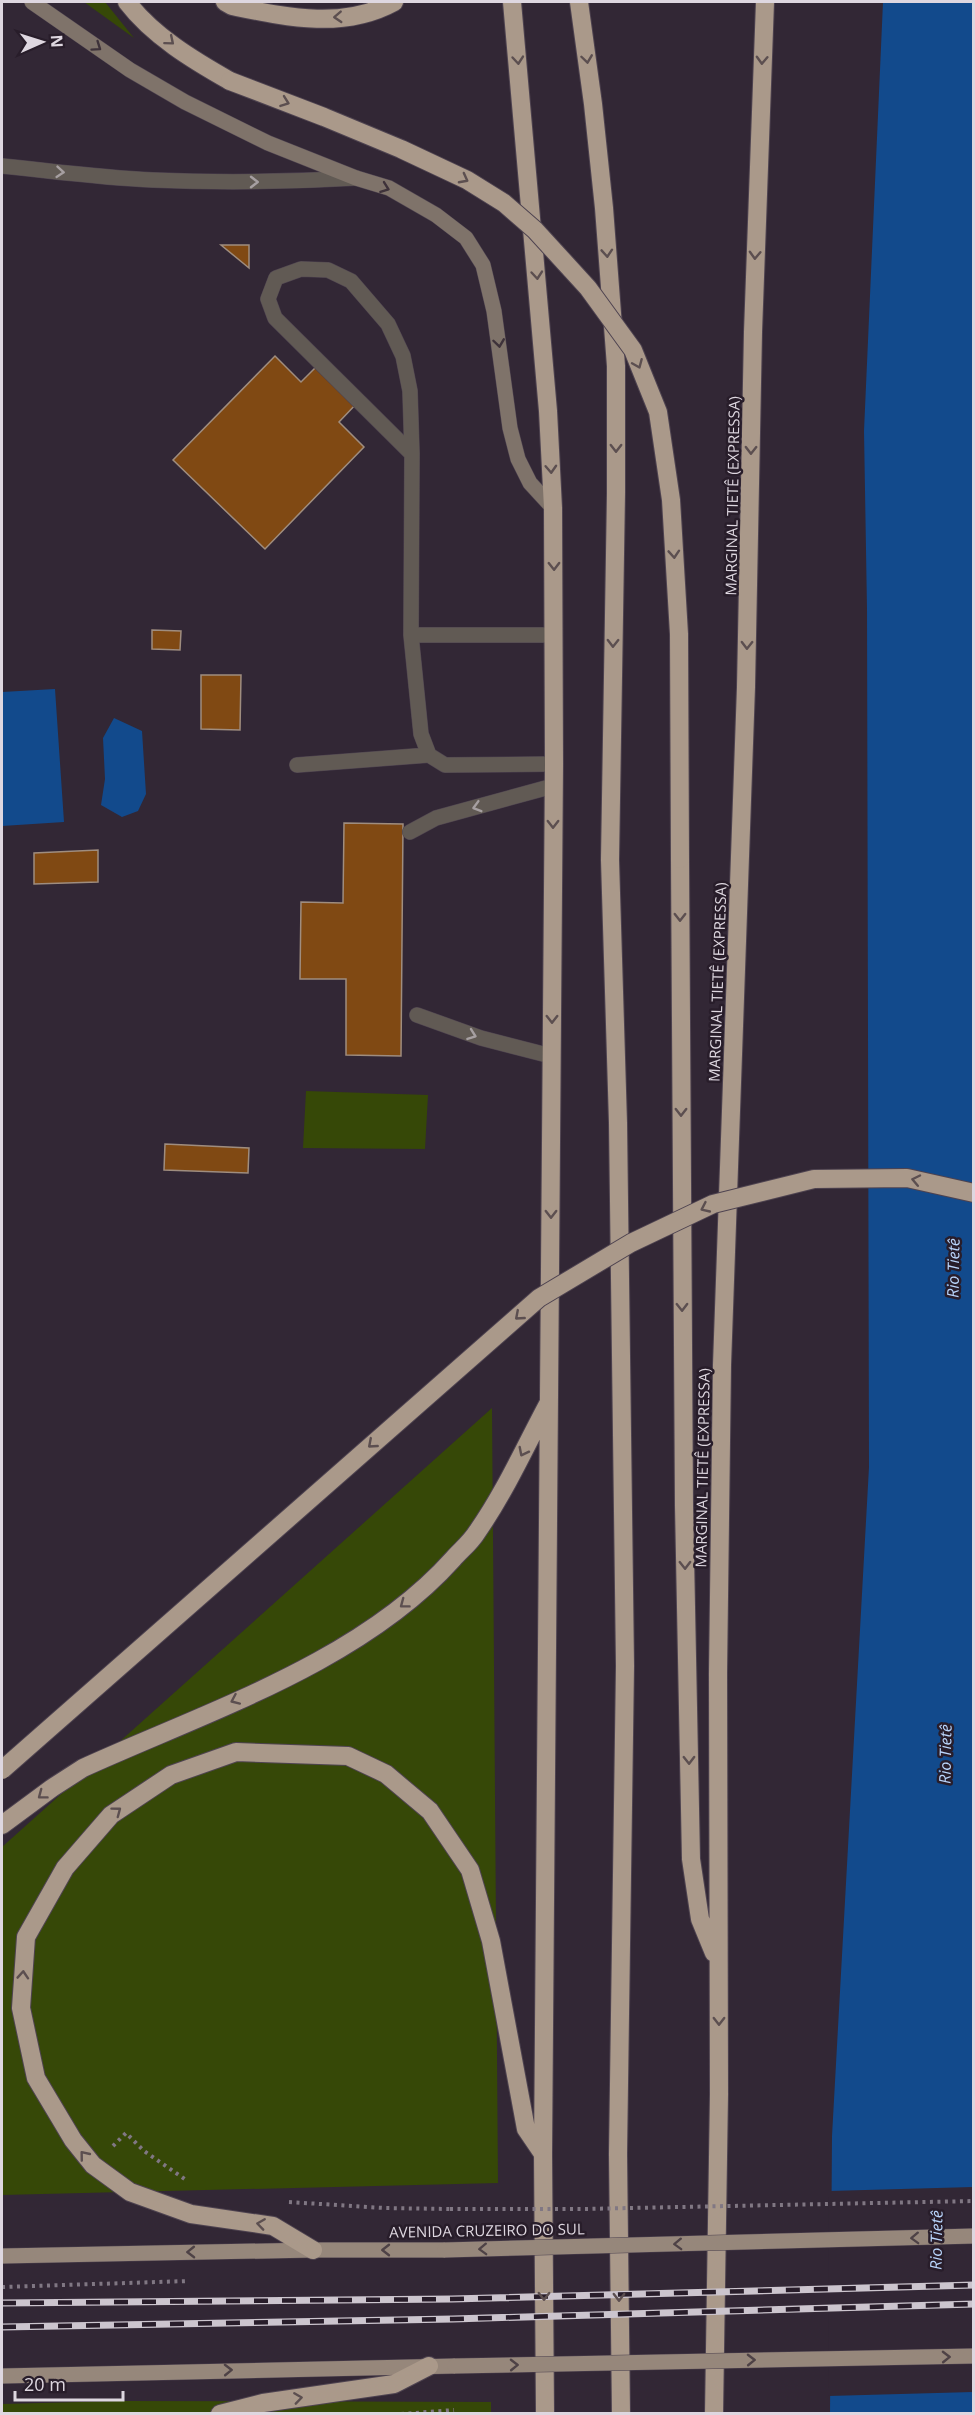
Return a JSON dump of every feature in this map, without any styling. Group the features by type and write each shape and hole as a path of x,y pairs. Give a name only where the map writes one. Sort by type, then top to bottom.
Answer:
{"highway":[{"path":"127,2 136,14 189,58 230,81 401,149 467,180 504,203 535,230 588,288 633,350 658,412 671,500 679,634 684,1494 691,1859 700,1919 718,1963"},
{"path":"225,2 232,6 300,19 355,16 394,2"},
{"path":"512,2 547,400 553,508 554,764 543,2154 545,2414"},
{"path":"579,2 604,207 615,366 616,493 610,860 618,1124 625,1666 618,2154 621,2414"},
{"name":"MARGINAL TIETÊ (EXPRESSA)","path":"714,2412 718,2152 718,1674 722,1365 746,687 753,332 765,2"},
{"path":"2,1770 539,1298 631,1243 712,1204 814,1179 907,1178 974,1193"},
{"path":"2,1826 83,1768 294,1674 352,1641 404,1605 436,1578 477,1533 550,1400"},
{"path":"313,2250 273,2226 191,2214 130,2192 93,2165 73,2140 36,2078 21,2008 26,1937 65,1868 111,1815 171,1775 236,1752 348,1755 386,1774 430,1811 470,1870 491,1941 526,2129 543,2154"},
{"path":"220,2414 263,2403 394,2384 429,2366"}],"main road":[{"path":"32,2 130,69 184,102 268,143 356,178 389,188 436,215 466,238 483,265 494,311 510,428 518,459 530,483 553,508"},
{"name":"AVENIDA CRUZEIRO DO SUL","path":"2,2256 444,2250 974,2236"},
{"path":"2,2376 974,2356"}],"street":[{"path":"2,166 196,182 284,183 356,178"},
{"path":"412,454 275,318 268,299 276,278 301,269 328,270 351,281 388,324 403,356 410,391 412,454 411,635 421,734 429,755"},
{"path":"411,635 554,635"},
{"path":"297,765 429,755 446,765 554,764"},
{"path":"410,832 436,818 553,786"},
{"path":"417,1015 481,1038 551,1056"}],"path":[{"path":"126,2133 144,2151 184,2179 194,2183"},
{"path":"284,2202 384,2208 582,2209 974,2201"},
{"path":"401,2414 453,2410"}],"green space":[{"path":"84,2 105,2 134,38"},
{"path":"306,1091 428,1095 425,1149 303,1148"},
{"path":"492,1408 498,2183 2,2195 2,1847"},
{"path":"121,2401 491,2402 491,2413 2,2414 2,2404"}],"water":[{"name":"Rio Tietê","path":"883,2 973,2 973,2413 830,2414 832,2136 869,1467 867,609 864,431"},
{"path":"55,689 64,822 2,826 2,692"},
{"path":"114,718 142,731 146,794 138,811 122,817 101,805 105,779 103,738"}],"pier":[{"path":"973,2187 973,2392 828,2396 829,2191"}],"building":[{"path":"221,245 249,245 249,268"},
{"path":"275,356 301,382 319,364 358,402 339,422 364,447 265,549 173,460"},
{"path":"152,630 181,631 180,650 152,649"},
{"path":"201,675 241,675 240,730 201,729"},
{"path":"344,823 403,824 401,1056 346,1055 346,979 300,979 301,902 343,903"},
{"path":"98,850 98,882 34,884 34,853"},
{"path":"165,1144 249,1148 248,1173 164,1170"}],"railway":[{"path":"2,2303 452,2299 974,2285"},
{"path":"2,2327 453,2319 974,2304"}]}
